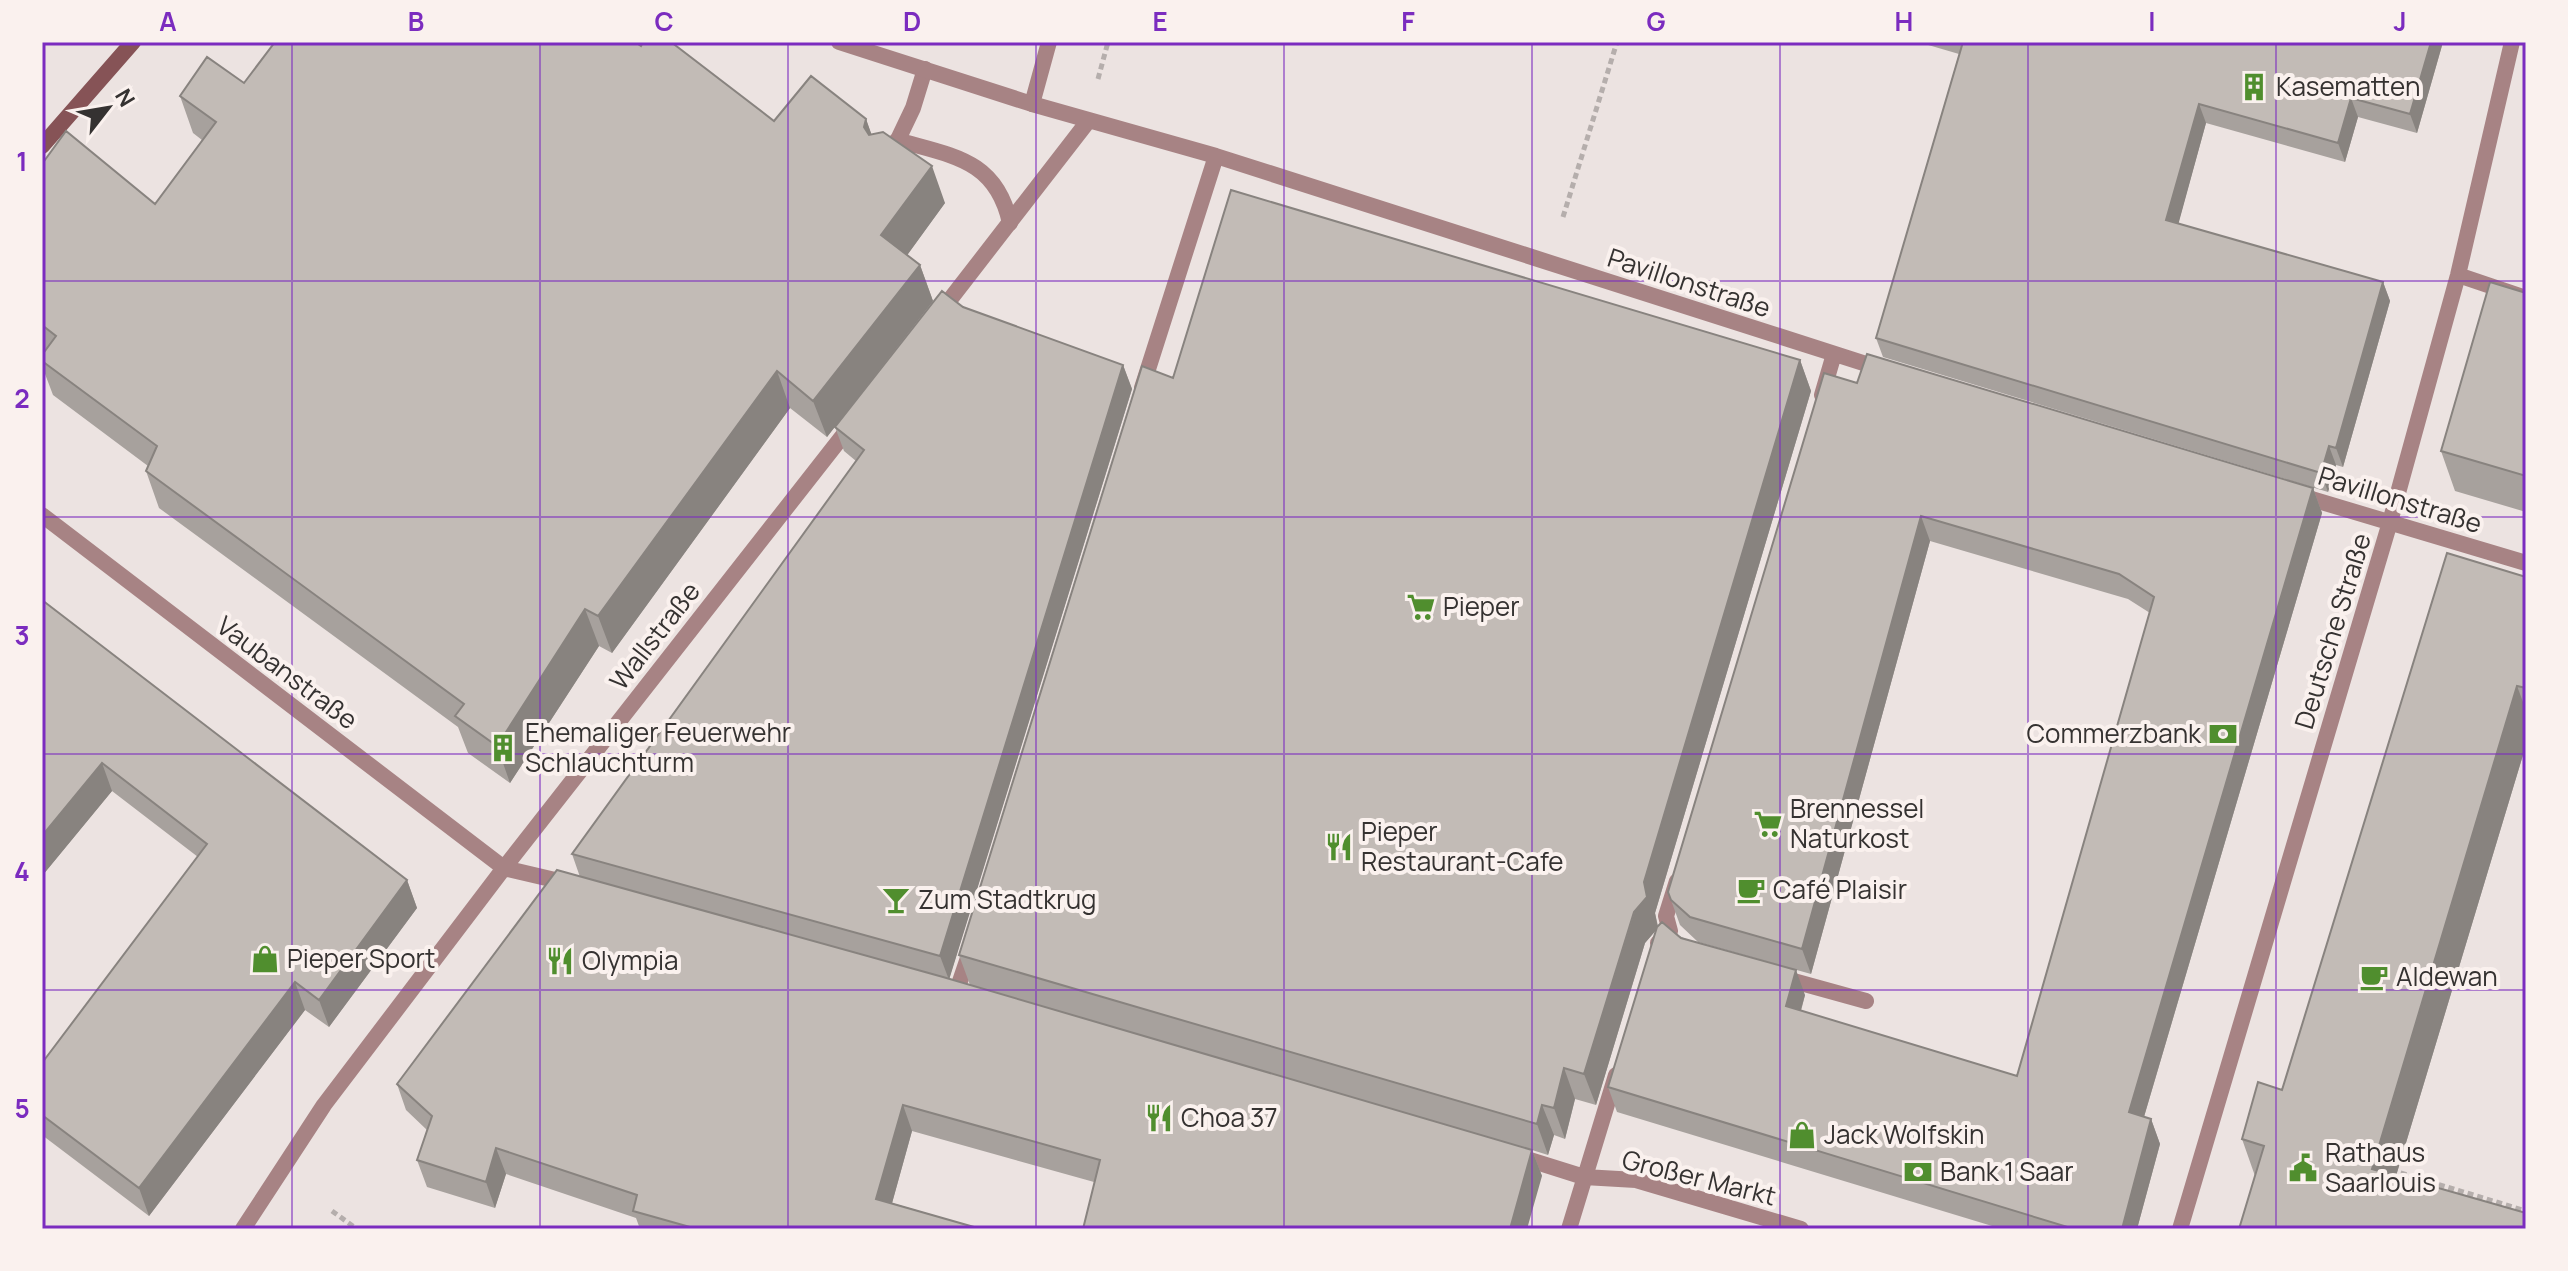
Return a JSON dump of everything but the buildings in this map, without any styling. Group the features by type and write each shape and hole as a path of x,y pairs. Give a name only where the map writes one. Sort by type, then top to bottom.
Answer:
{"street":[{"path":"42,146 133,42"},
{"name":"Pavillonstraße","path":"839,42 1032,104 1216,156 1909,377"},
{"path":"1032,104 1049,42"},
{"name":"Deutsche Straße","path":"2180,1229 2390,522 2458,275 2512,42"},
{"path":"888,162 913,108 925,69"},
{"path":"923,334 1089,120"},
{"path":"897,140 956,157 983,171 1000,192 1010,223"},
{"path":"1138,401 1216,156"},
{"path":"2458,275 2526,298"},
{"path":"1816,415 1834,354"},
{"name":"Wallstraße","path":"243,1229 324,1105 504,868 864,408"},
{"name":"Pavillonstraße","path":"2280,489 2526,563"},
{"name":"Vaubanstraße","path":"42,515 504,868"},
{"path":"504,868 590,890"},
{"path":"1680,870 1666,916 1670,931 1682,945"},
{"path":"956,993 977,929"},
{"path":"1652,958 1656,946 1670,931"},
{"path":"1763,973 1866,1001"},
{"name":"Großer Markt","path":"1569,1229 1622,1054"},
{"path":"1499,1151 1584,1177"},
{"name":"Großer Markt","path":"1584,1177 1636,1180 1801,1229"}],"path":[{"path":"1563,217 1617,42"},
{"path":"2378,1166 2526,1211"},
{"path":"332,1211 357,1229"}],"place":[{"name":"Kasematten","path":"2254,87"},
{"name":"Pieper","path":"1421,607"},
{"name":"Commerzbank","path":"2223,734"},
{"name":"Ehemaliger Feuerwehr Schlauchturm","path":"503,748"},
{"name":"Brennessel Naturkost","path":"1768,824"},
{"name":"Pieper Restaurant-Cafe","path":"1339,847"},
{"name":"Café Plaisir","path":"1751,890"},
{"name":"Zum Stadtkrug","path":"896,900"},
{"name":"Pieper Sport","path":"265,959"},
{"name":"Olympia","path":"560,961"},
{"name":"Aldewan","path":"2374,977"},
{"name":"Choa 37","path":"1159,1118"},
{"name":"Jack Wolfskin","path":"1802,1135"},
{"name":"Rathaus Saarlouis","path":"2303,1168"},
{"name":"Bank 1 Saar","path":"1918,1172"}]}
